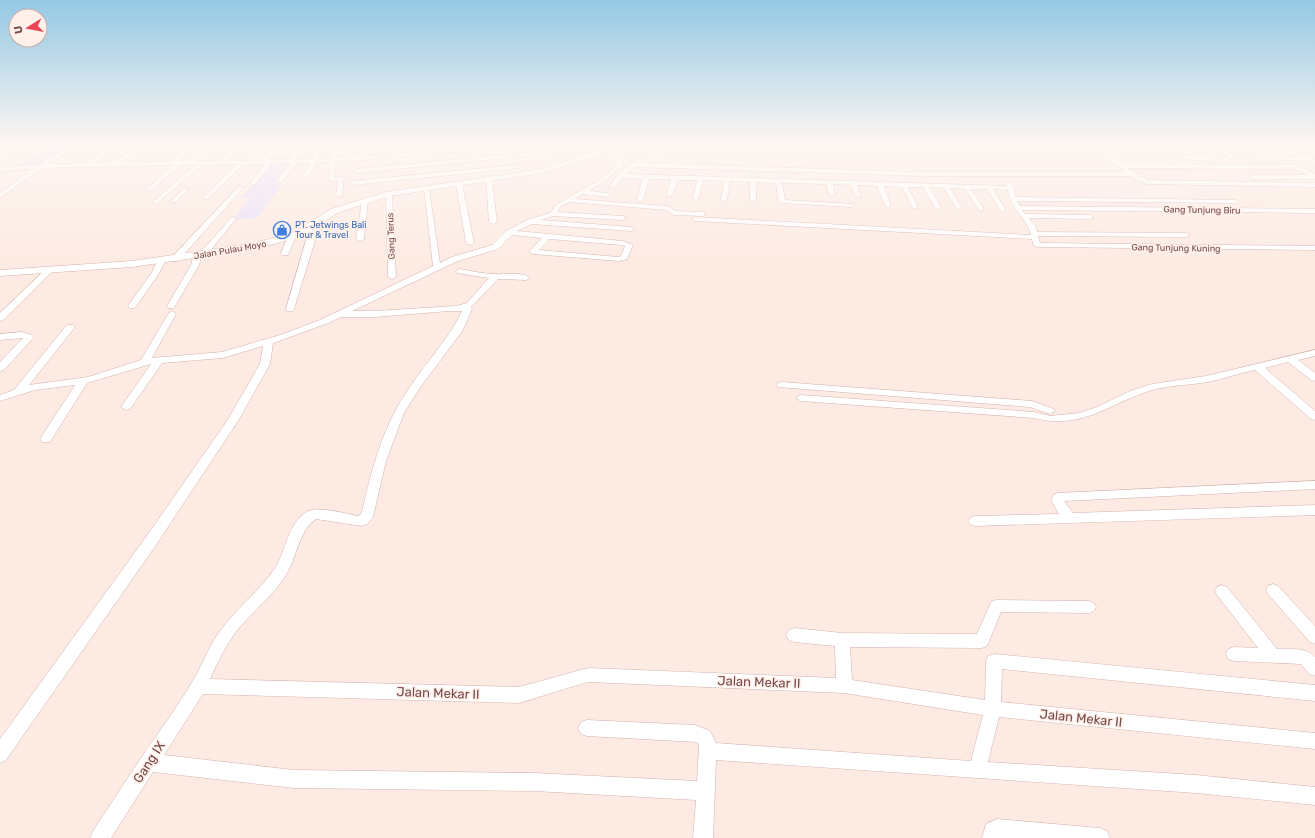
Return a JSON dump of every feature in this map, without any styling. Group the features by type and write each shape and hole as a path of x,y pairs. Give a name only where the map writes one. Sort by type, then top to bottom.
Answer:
{"street":[{"path":"0,196 16,184"},
{"path":"149,190 155,184"},
{"path":"156,202 177,184"},
{"path":"206,198 221,184"},
{"path":"339,195 340,184"},
{"name":"Jalan Pulau Moyo","path":"0,273 175,259 256,246 292,236 314,225 334,211 365,201 389,194 458,184"},
{"path":"459,184 470,243"},
{"path":"487,184 493,222"},
{"path":"552,214 563,203 595,184"},
{"path":"640,200 644,184"},
{"path":"669,195 673,184"},
{"path":"696,198 699,184"},
{"path":"724,200 726,184"},
{"path":"753,184 753,200"},
{"path":"779,184 780,199 783,202 851,205"},
{"path":"829,184 832,194"},
{"path":"852,184 858,196"},
{"path":"880,184 888,206"},
{"path":"901,184 915,207"},
{"path":"908,184 922,186 942,185 1011,188"},
{"path":"1008,184 1011,188 1012,199 1023,216 1031,224 1035,239"},
{"path":"1266,184 1315,185"},
{"path":"942,185 959,208"},
{"path":"922,186 938,208"},
{"path":"964,186 981,209"},
{"path":"175,259 241,187"},
{"path":"986,187 1003,210"},
{"path":"426,188 434,256 437,267"},
{"path":"170,190 186,189 174,202"},
{"path":"582,192 608,195"},
{"name":"Gang Terus","path":"389,194 392,277"},
{"path":"1012,199 1240,202"},
{"path":"360,239 365,201"},
{"path":"563,203 670,206 674,213 830,222"},
{"path":"563,203 614,209"},
{"name":"Gang Tunjung Biru","path":"1018,208 1315,211"},
{"path":"0,398 41,386 82,384 145,362 224,355 309,328 347,314 455,259 491,249 509,234 530,222 552,214 623,218"},
{"path":"1023,216 1090,217"},
{"path":"145,362 200,255 233,219"},
{"path":"695,219 1035,239 1186,235"},
{"path":"530,222 631,229"},
{"path":"290,309 314,231 314,225"},
{"path":"509,234 623,243 629,245 623,258 614,259 533,252 546,238"},
{"path":"285,253 292,236"},
{"name":"Gang Tunjung Kuning","path":"1035,239 1220,248 1315,248"},
{"path":"132,306 156,272 161,260"},
{"path":"0,318 50,270"},
{"path":"460,271 495,277 503,276 526,278"},
{"path":"364,304 371,310 381,311 468,306 483,292 495,277"},
{"name":"Gang IX","path":"100,838 148,763 201,686 210,661 224,638 233,625 261,597 286,562 301,523 314,514 362,520 368,514 380,462 399,413 408,396 458,330 468,310 449,308 375,314 347,314"},
{"path":"18,392 70,327"},
{"path":"0,338 26,335 29,337 0,368"},
{"path":"0,754 151,541 232,421 265,364 269,341"},
{"path":"800,398 1042,417 1058,420 1080,416 1150,388 1207,379 1315,353"},
{"path":"1290,359 1311,370 1315,378"},
{"path":"126,407 159,360"},
{"path":"1258,366 1315,418"},
{"path":"46,439 82,384"},
{"path":"782,385 1032,404 1050,411 1042,417"},
{"path":"1069,518 1057,500 1058,497 1315,485"},
{"path":"975,521 1315,510"},
{"path":"1273,590 1315,637"},
{"path":"1222,591 1274,656"},
{"path":"794,635 842,640 982,641 996,606 1090,607"},
{"path":"842,640 844,686"},
{"path":"1234,654 1274,656 1312,661"},
{"path":"977,770 993,709 994,661 1315,693"},
{"name":"Jalan Mekar II","path":"201,686 520,695 588,675 844,686 993,709 1315,741"},
{"path":"587,728 695,733 704,736 708,741 704,838"},
{"path":"708,751 1196,784 1315,796"},
{"path":"148,763 160,762 294,778 534,782 706,791"},
{"path":"992,838 993,831 997,829 1100,838"}],"shaded area":[{"path":"253,184 282,184 257,218 234,219 250,197 241,198"}],"place":[{"name":"PT. Jetwings Bali Tour & Travel","path":"282,230"}]}
